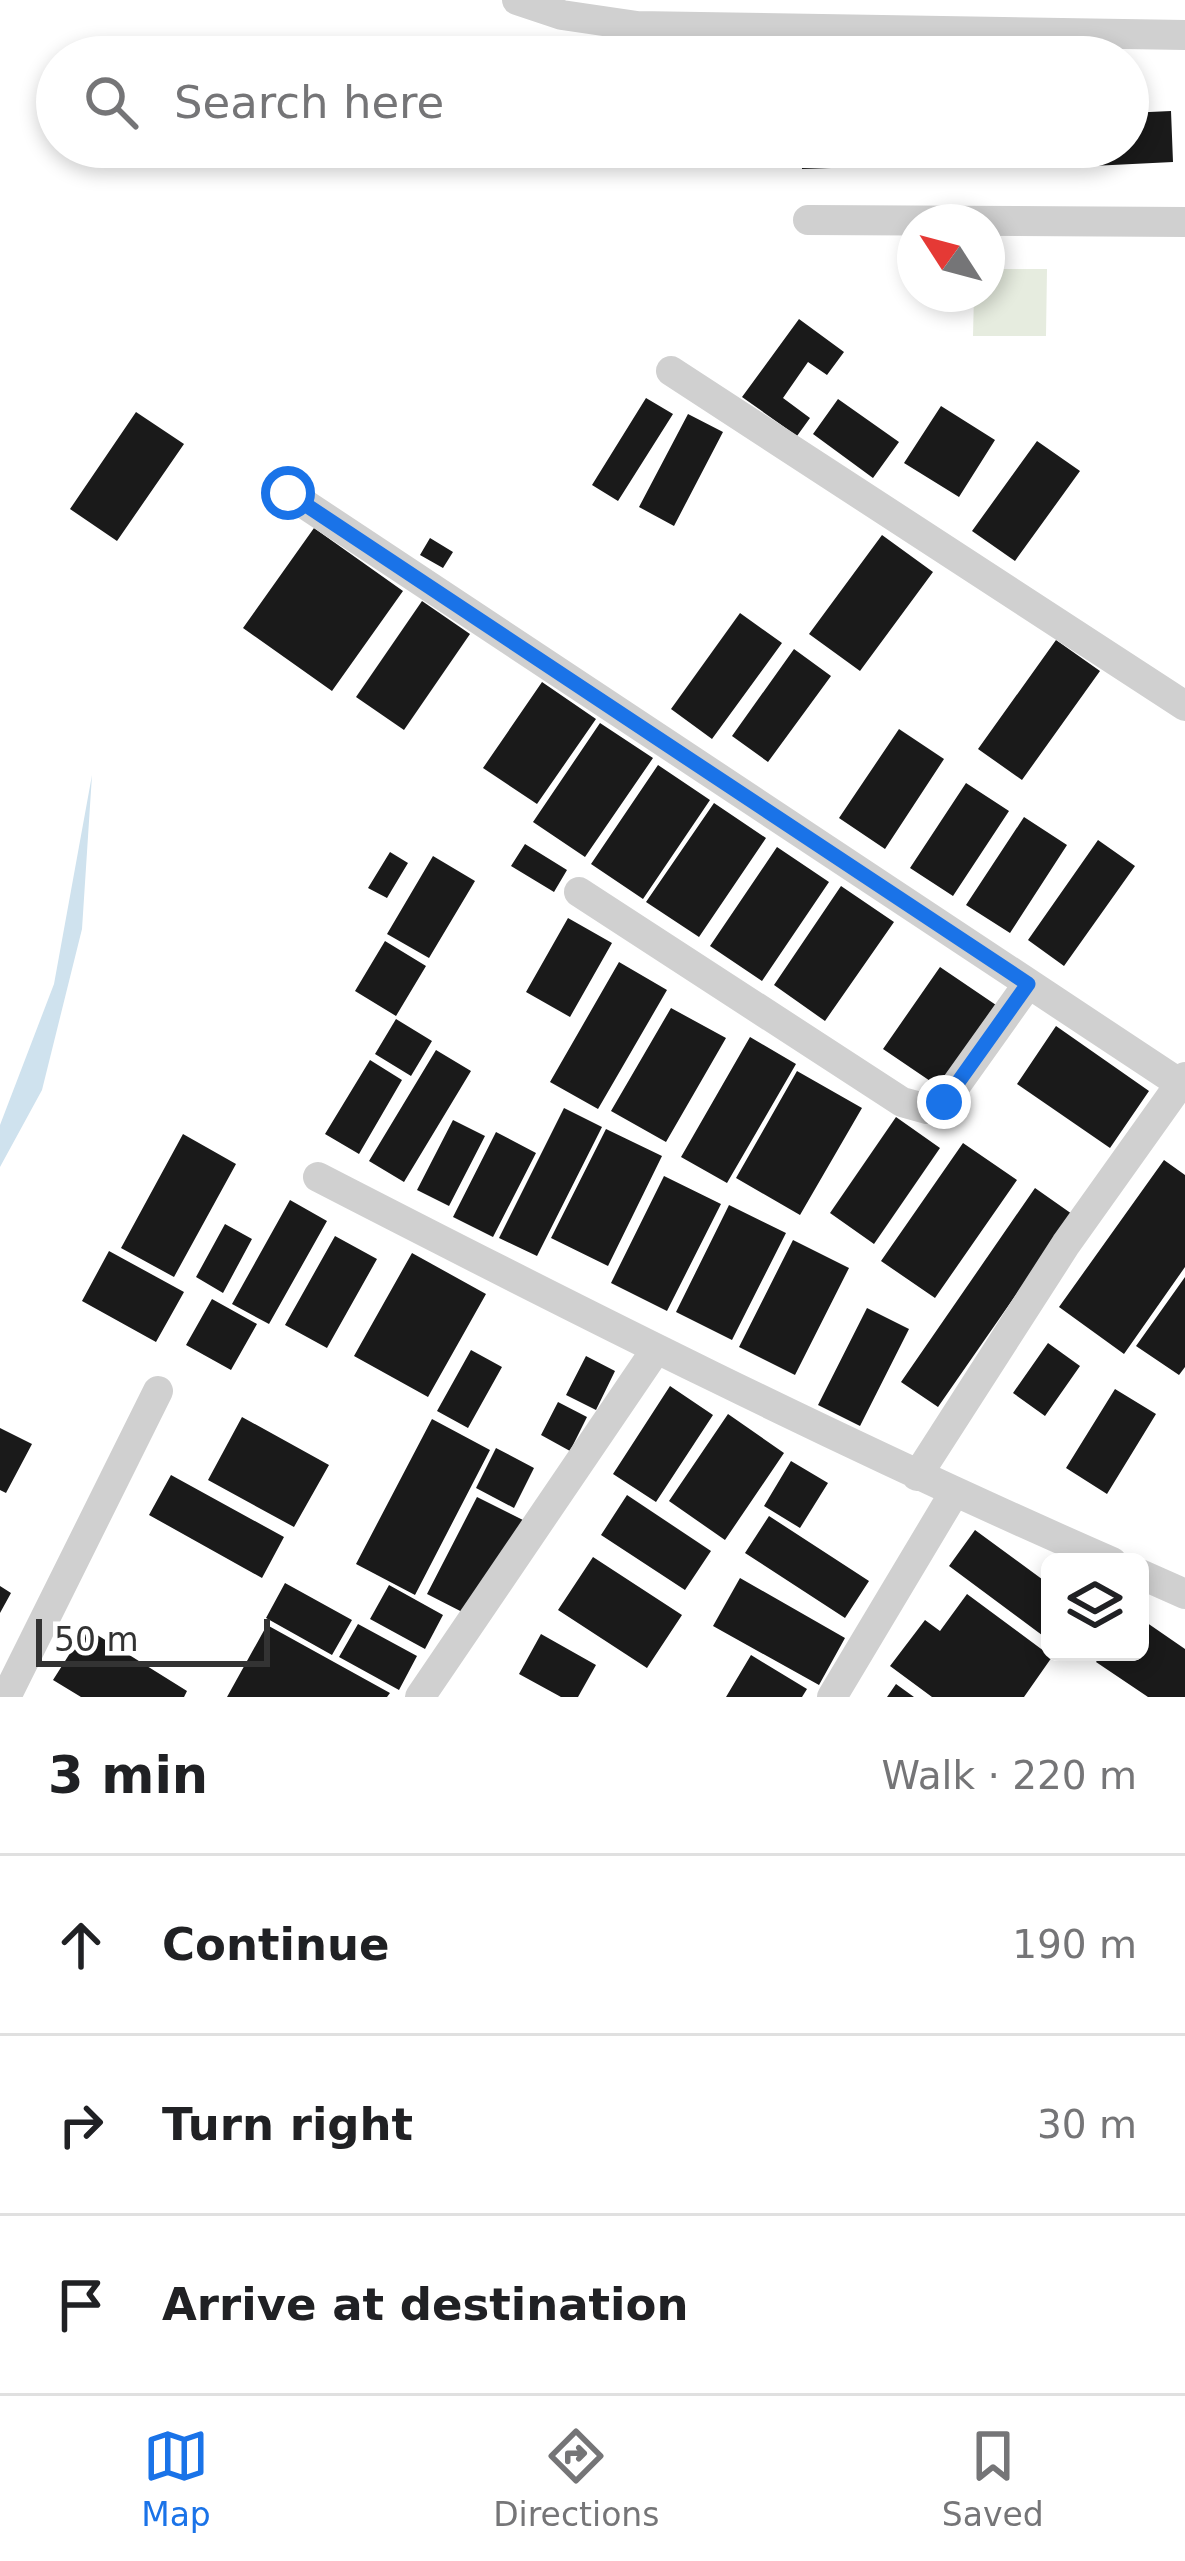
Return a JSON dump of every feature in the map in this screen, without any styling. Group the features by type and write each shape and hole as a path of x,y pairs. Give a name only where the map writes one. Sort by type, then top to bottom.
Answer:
{"street":[{"path":"517,0 562,15 637,26 1185,35"},
{"path":"808,220 1185,222"},
{"path":"671,371 1185,706"},
{"path":"288,493 1183,1083 1066,1244 917,1476"},
{"path":"580,892 902,1102 927,1109 944,1102 1028,984"},
{"path":"318,1177 656,1351 1091,1553"},
{"path":"420,1697 656,1351"},
{"path":"6,1697 158,1391"},
{"path":"832,1697 954,1493"},
{"path":"1149,1578 1185,1594"}],"shaded area":[{"path":"1005,269 1047,269 1046,336 973,336 974,312 1005,312"}],"water":[{"path":"92,775 82,929 42,1090 0,1167 0,1125 54,984"}],"building":[{"path":"1171,111 1173,162 1149,163 1149,112"},
{"path":"799,319 844,352 827,375 808,362 783,398 810,418 797,436 742,397"},
{"path":"646,398 673,414 618,501 592,485"},
{"path":"838,399 899,442 873,478 813,434"},
{"path":"941,406 995,440 959,497 904,463"},
{"path":"136,412 184,444 117,541 70,509"},
{"path":"688,414 723,432 674,526 639,507"},
{"path":"1037,441 1080,471 1015,561 972,531"},
{"path":"314,528 403,591 332,691 243,628"},
{"path":"882,535 933,572 860,671 809,634"},
{"path":"430,538 453,552 443,568 420,555"},
{"path":"422,601 470,634 404,730 356,697"},
{"path":"740,613 782,643 712,739 671,709"},
{"path":"1056,640 1100,671 1022,780 978,749"},
{"path":"794,649 831,676 768,762 732,736"},
{"path":"542,682 596,719 537,804 483,768"},
{"path":"600,723 653,758 585,857 533,822"},
{"path":"899,729 944,759 885,849 839,818"},
{"path":"658,765 710,800 643,899 591,864"},
{"path":"966,783 1009,811 953,896 910,868"},
{"path":"714,803 766,838 699,937 646,902"},
{"path":"1024,817 1067,845 1010,933 966,905"},
{"path":"1098,840 1135,866 1064,966 1028,940"},
{"path":"525,844 567,870 554,892 511,866"},
{"path":"777,847 829,882 762,981 710,946"},
{"path":"390,852 408,863 387,898 368,888"},
{"path":"433,856 475,881 429,958 387,934"},
{"path":"841,886 894,922 825,1021 774,985"},
{"path":"568,918 612,943 570,1017 526,992"},
{"path":"385,941 426,966 396,1016 355,991"},
{"path":"619,962 667,990 598,1109 550,1082"},
{"path":"940,967 996,1005 939,1087 883,1049"},
{"path":"671,1008 726,1038 666,1142 611,1111"},
{"path":"396,1019 432,1041 411,1076 375,1054"},
{"path":"1056,1026 1149,1091 1110,1148 1017,1084"},
{"path":"750,1037 796,1064 727,1183 681,1157"},
{"path":"436,1050 471,1071 404,1182 369,1161"},
{"path":"370,1060 402,1080 359,1154 325,1134"},
{"path":"797,1071 862,1108 800,1215 736,1178"},
{"path":"564,1108 602,1127 537,1256 499,1238"},
{"path":"896,1117 940,1148 874,1244 830,1213"},
{"path":"453,1120 485,1136 449,1206 417,1190"},
{"path":"606,1129 662,1156 608,1266 551,1238"},
{"path":"496,1132 536,1153 493,1237 453,1217"},
{"path":"183,1134 236,1164 174,1277 121,1248"},
{"path":"963,1143 1017,1180 935,1298 881,1261"},
{"path":"1164,1160 1185,1175 1185,1267 1124,1354 1059,1307"},
{"path":"664,1176 721,1204 667,1311 611,1283"},
{"path":"1035,1188 1072,1214 938,1407 901,1382"},
{"path":"290,1200 327,1221 269,1324 232,1304"},
{"path":"729,1205 786,1233 732,1340 676,1312"},
{"path":"225,1224 252,1239 223,1293 196,1277"},
{"path":"335,1236 377,1259 327,1348 285,1325"},
{"path":"793,1240 849,1268 795,1375 739,1347"},
{"path":"109,1251 184,1292 156,1342 82,1301"},
{"path":"412,1253 486,1294 428,1397 354,1356"},
{"path":"1185,1277 1185,1367 1179,1375 1136,1346"},
{"path":"212,1299 257,1324 231,1370 186,1345"},
{"path":"867,1308 909,1329 860,1426 818,1405"},
{"path":"1048,1343 1080,1366 1045,1416 1013,1393"},
{"path":"471,1350 502,1367 468,1428 437,1411"},
{"path":"586,1356 615,1371 596,1410 566,1395"},
{"path":"670,1386 713,1415 656,1502 613,1474"},
{"path":"1115,1389 1156,1414 1107,1494 1066,1468"},
{"path":"558,1402 587,1417 570,1451 541,1435"},
{"path":"728,1414 784,1453 725,1540 669,1501"},
{"path":"242,1417 329,1465 294,1527 208,1480"},
{"path":"432,1419 490,1450 415,1595 356,1564"},
{"path":"0,1428 32,1444 6,1493 0,1490"},
{"path":"496,1448 534,1468 514,1508 476,1488"},
{"path":"791,1461 828,1483 800,1528 764,1506"},
{"path":"171,1475 284,1537 262,1578 149,1515"},
{"path":"627,1495 711,1551 685,1590 601,1535"},
{"path":"477,1497 523,1520 472,1617 427,1594"},
{"path":"769,1516 869,1581 845,1618 745,1553"},
{"path":"975,1530 1041,1578 1041,1634 949,1566"},
{"path":"593,1557 682,1615 647,1668 558,1610"},
{"path":"740,1578 845,1638 819,1685 713,1626"},
{"path":"285,1583 352,1620 332,1655 266,1618"},
{"path":"389,1585 443,1615 425,1649 370,1619"},
{"path":"0,1586 11,1593 0,1613"},
{"path":"967,1594 1041,1649 1041,1661 1049,1661 1024,1697 932,1697 890,1666 925,1620 940,1631"},
{"path":"358,1624 417,1656 399,1690 339,1657"},
{"path":"1149,1624 1185,1649 1185,1697 1148,1697 1096,1662 1149,1661"},
{"path":"267,1625 390,1693 387,1697 227,1697"},
{"path":"86,1628 187,1691 184,1697 81,1697 53,1680"},
{"path":"541,1634 596,1665 578,1697 561,1697 519,1674"},
{"path":"751,1655 807,1689 802,1697 726,1697"},
{"path":"896,1684 914,1697 887,1697"}],"route":[{"path":"288,493 1028,984 944,1102"}]}
